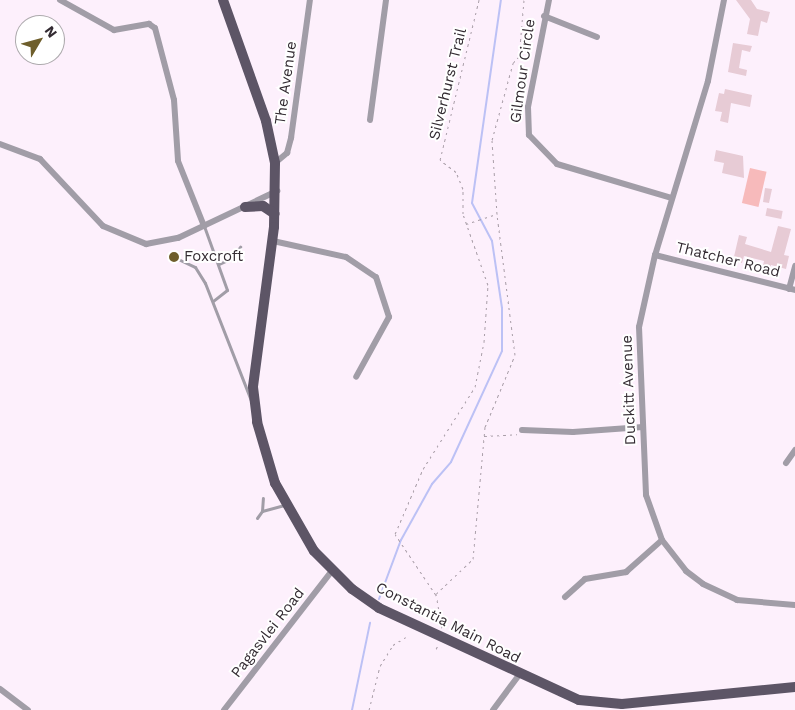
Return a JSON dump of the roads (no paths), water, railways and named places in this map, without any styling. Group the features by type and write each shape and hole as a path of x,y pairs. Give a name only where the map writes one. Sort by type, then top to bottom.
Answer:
{"main road":[{"name":"Constantia Main Road","path":"223,0 266,121 276,163 273,241 256,350 255,404 264,453 286,505 332,571 379,608 519,675 579,700 607,704 795,687"},
{"path":"245,207 263,206 275,214"}],"street":[{"path":"60,0 114,30 149,24 155,28 174,100 177,156 204,226"},
{"name":"The Avenue","path":"276,163 288,153 310,0"},
{"path":"370,120 386,0"},
{"name":"Gilmour Circle","path":"549,0 536,56 526,130 542,151 557,164 672,198"},
{"name":"Duckitt Avenue","path":"724,0 701,107 656,255 638,335 646,495 662,540 686,571 722,594 753,603 795,605"},
{"path":"544,16 596,37"},
{"path":"0,144 40,159 91,215 120,236 159,242 204,226 276,191"},
{"path":"273,241 346,257 371,272 379,283 388,323 356,377"},
{"name":"Thatcher Road","path":"656,255 792,289"},
{"path":"792,289 795,266"},
{"path":"522,430 643,427"},
{"path":"786,463 795,450"},
{"path":"564,597 585,579 626,572 662,540"},
{"name":"Pagasvlei Road","path":"224,710 332,571"},
{"path":"493,710 519,675"},
{"path":"0,690 28,710"}],"lane":[{"path":"204,226 227,290 213,301"},
{"path":"219,264 232,258 240,247"},
{"path":"178,259 200,273 213,301 241,376 255,404"},
{"path":"257,518 262,511 263,498"},
{"path":"262,511 286,505"}],"waterway":[{"path":"379,599 401,540 432,484 451,462 502,351 502,308 492,241 472,203 501,0"},
{"path":"352,710 370,623"}],"place":[{"name":"Foxcroft","path":"174,257"}]}
